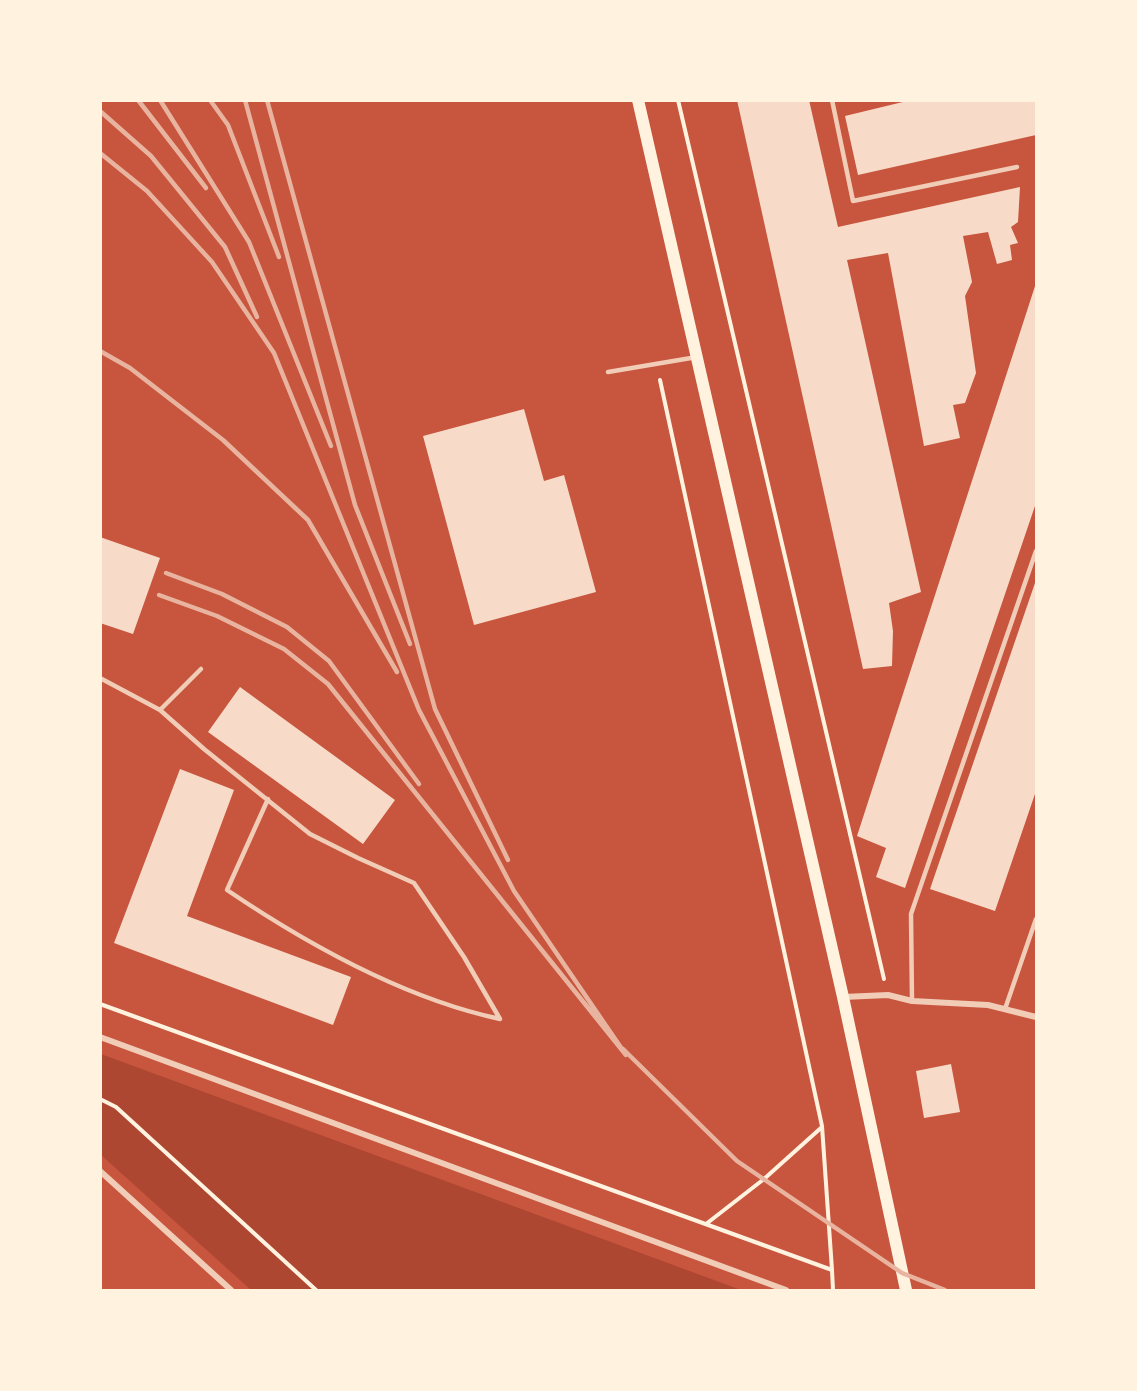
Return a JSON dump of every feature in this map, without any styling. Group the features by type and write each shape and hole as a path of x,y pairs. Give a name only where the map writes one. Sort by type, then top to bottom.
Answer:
{"main road":[{"path":"638,100 843,997 906,1290"}],"street":[{"path":"843,997 888,995 912,1001 988,1005 1036,1017"},
{"path":"100,1037 786,1290"},
{"path":"100,1171 231,1290"}],"lane":[{"path":"832,100 853,201 1017,166"},
{"path":"608,372 697,357"},
{"path":"912,1001 911,914 1036,552"},
{"path":"160,710 201,669"},
{"path":"100,678 160,710 204,749 268,799 310,834 414,883 464,957 500,1019 477,1014 416,993 335,954 264,915 227,890 268,799"},
{"path":"1005,1009 1036,919"}],"path":[{"path":"678,100 888,995"},
{"path":"656,364 822,1126 832,1290"},
{"path":"100,1004 832,1270"},
{"path":"100,1099 116,1107 316,1290"},
{"path":"706,1224 764,1179 822,1126"}],"shaded area":[{"path":"101,1054 741,1290 251,1290 101,1155"}],"building":[{"path":"737,100 809,100 838,227 1020,187 1018,222 1011,227 1018,243 1010,245 1012,260 997,264 988,232 963,236 972,282 965,296 976,373 965,403 953,405 960,438 924,446 888,253 847,260 921,592 889,603 893,631 892,666 863,669"},
{"path":"911,100 1036,100 1036,135 858,175 845,116"},
{"path":"1036,283 1036,503 905,888 876,877 886,848 857,836"},
{"path":"524,409 544,481 564,475 596,592 474,625 423,436"},
{"path":"100,537 160,558 133,634 100,623"},
{"path":"1036,580 1036,791 995,911 930,889"},
{"path":"240,687 395,800 363,844 208,732"},
{"path":"180,769 234,790 187,916 351,977 333,1025 114,943"},
{"path":"951,1064 960,1112 924,1118 916,1071"}],"railway":[{"path":"138,100 206,188"},
{"path":"160,100 249,242 331,446"},
{"path":"210,100 228,125 279,257"},
{"path":"245,100 355,505 410,644"},
{"path":"267,100 435,709 508,860"},
{"path":"100,111 151,156 225,247 257,317"},
{"path":"100,153 147,191 212,262 274,353 419,710 514,891 626,1055 328,684 284,649 217,616 159,595"},
{"path":"100,351 130,368 223,440 308,520 397,672"},
{"path":"166,573 222,594 287,627 329,661 419,784"},
{"path":"623,1049 737,1161 902,1273 945,1290"}]}
